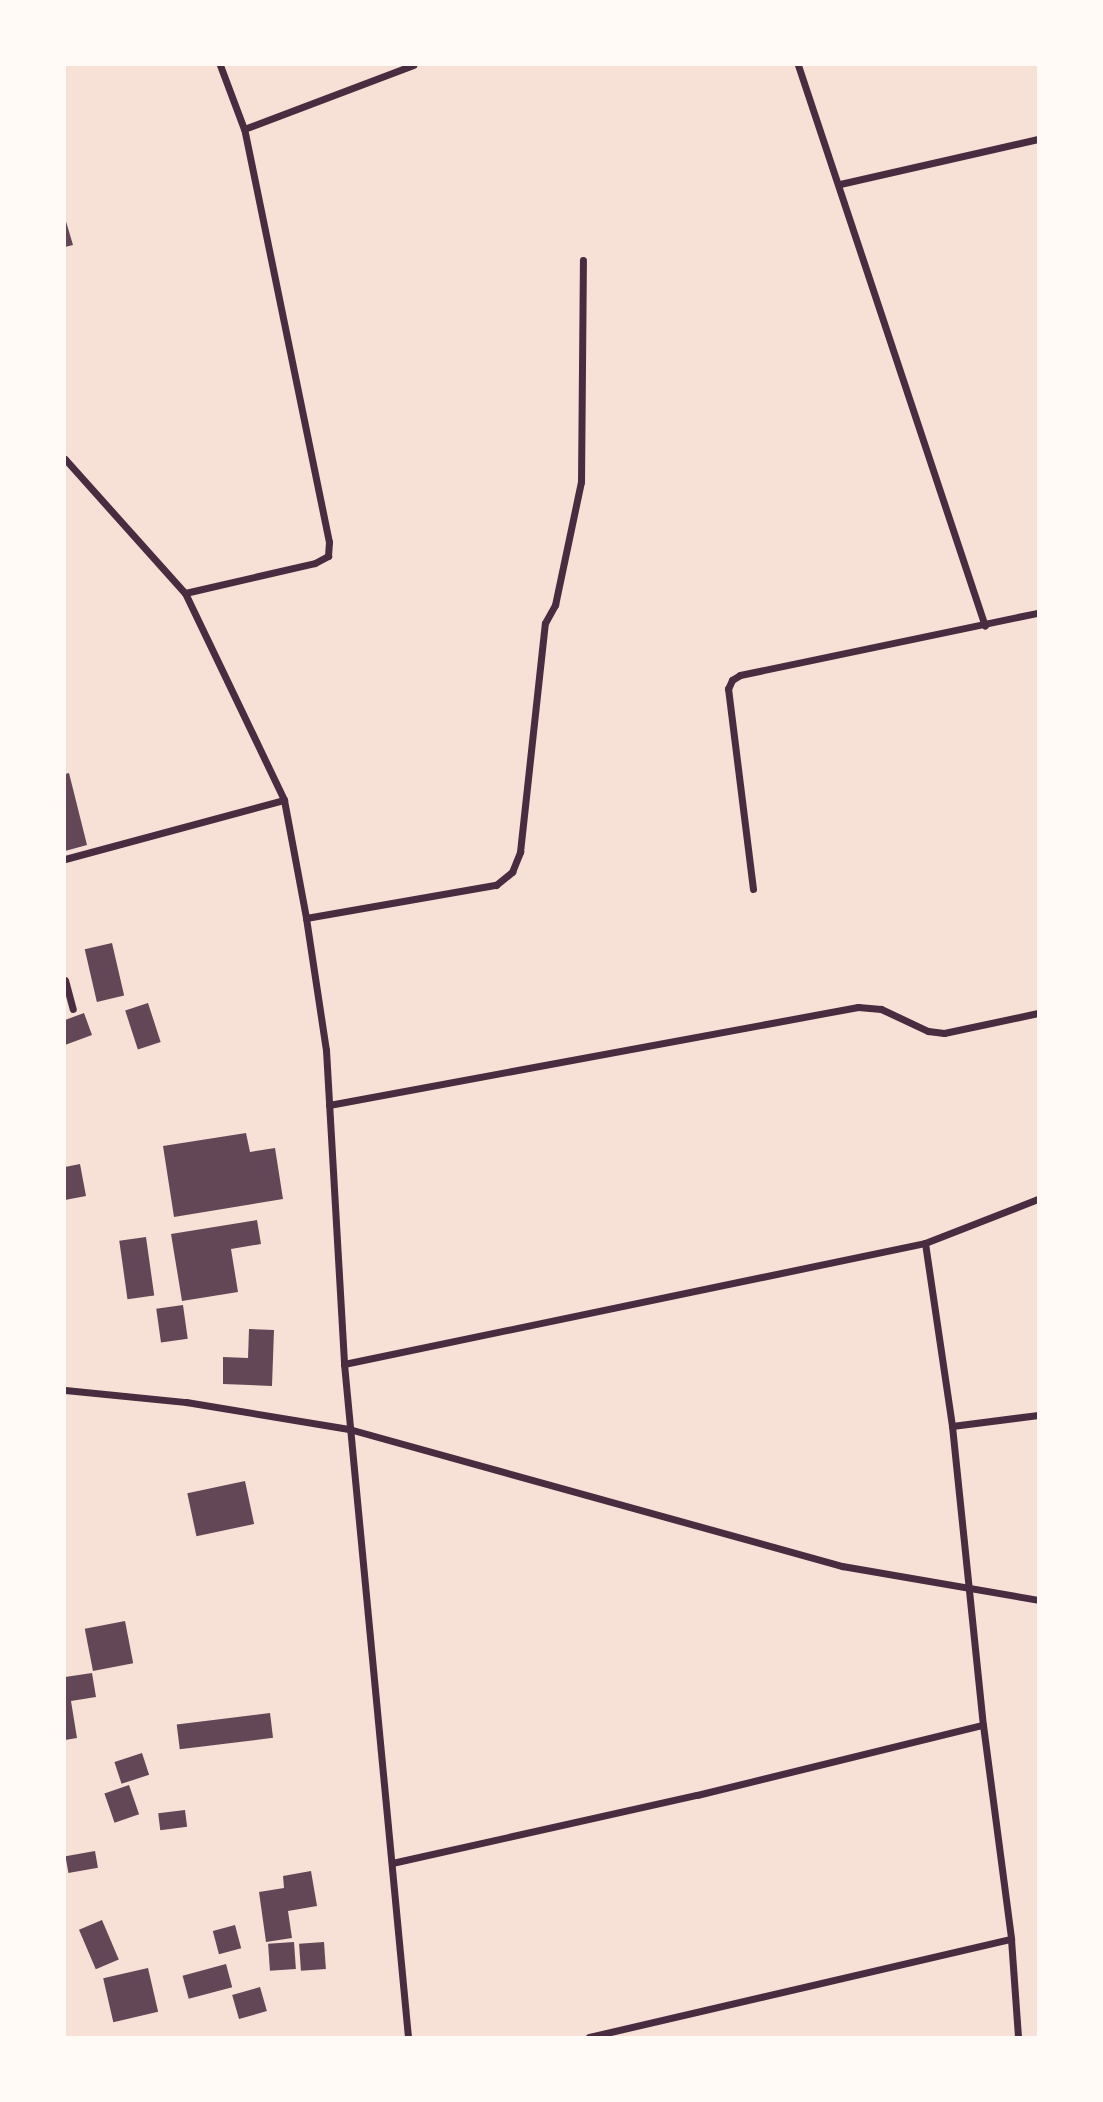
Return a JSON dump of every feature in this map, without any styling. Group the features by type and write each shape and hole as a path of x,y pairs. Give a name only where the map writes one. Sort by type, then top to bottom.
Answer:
{"street":[{"path":"185,593 315,563 328,556 329,542 244,129 220,65"},
{"path":"244,129 413,65"},
{"path":"798,65 840,184 985,626"},
{"path":"840,184 1038,139"},
{"path":"306,918 496,886 512,872 520,852 545,623 555,604 581,482 583,260"},
{"path":"65,459 185,593 284,800 306,918 326,1050 349,1429 408,2037"},
{"path":"753,890 728,689 732,680 740,675 1038,613"},
{"path":"65,859 284,800"},
{"path":"65,980 73,1009"},
{"path":"329,1105 859,1007 881,1009 928,1031 944,1033 1038,1013"},
{"path":"344,1364 925,1243 1038,1199"},
{"path":"925,1243 952,1426 983,1725 1011,1939 1018,2037"},
{"path":"65,1390 186,1402 349,1429 842,1566 968,1590 1038,1600"},
{"path":"952,1426 1038,1415"},
{"path":"391,1863 697,1795 983,1725"},
{"path":"589,2037 1011,1939"}],"building":[{"path":"65,218 73,245 65,247"},
{"path":"69,773 87,845 65,851 65,774"},
{"path":"112,943 124,996 97,1002 85,949"},
{"path":"148,1003 161,1042 138,1049 125,1010"},
{"path":"84,1013 92,1035 65,1045 65,1020"},
{"path":"246,1133 250,1152 275,1148 283,1199 174,1217 163,1146"},
{"path":"80,1164 86,1196 65,1200 65,1167"},
{"path":"257,1220 261,1244 231,1249 238,1292 182,1301 171,1234"},
{"path":"146,1237 154,1295 127,1299 119,1241"},
{"path":"183,1305 188,1339 161,1342 156,1309"},
{"path":"249,1329 274,1330 272,1386 223,1384 223,1357 248,1358"},
{"path":"245,1481 254,1524 196,1536 187,1493"},
{"path":"125,1621 133,1663 93,1671 85,1629"},
{"path":"92,1673 96,1697 71,1701 77,1738 65,1740 65,1677"},
{"path":"270,1713 273,1738 180,1749 177,1724"},
{"path":"142,1753 149,1775 122,1784 114,1762"},
{"path":"129,1785 139,1814 115,1823 104,1793"},
{"path":"185,1810 187,1827 160,1830 158,1813"},
{"path":"95,1851 98,1868 68,1873 65,1856"},
{"path":"311,1871 317,1906 288,1911 292,1938 266,1942 259,1892 284,1888 283,1876"},
{"path":"102,1920 119,1960 96,1969 79,1930"},
{"path":"235,1925 241,1948 219,1954 213,1931"},
{"path":"294,1942 296,1969 270,1971 268,1944"},
{"path":"324,1942 326,1969 301,1971 299,1944"},
{"path":"226,1964 232,1987 189,1999 183,1976"},
{"path":"148,1968 158,2012 113,2022 103,1978"},
{"path":"260,1987 267,2011 239,2019 232,1995"}]}
